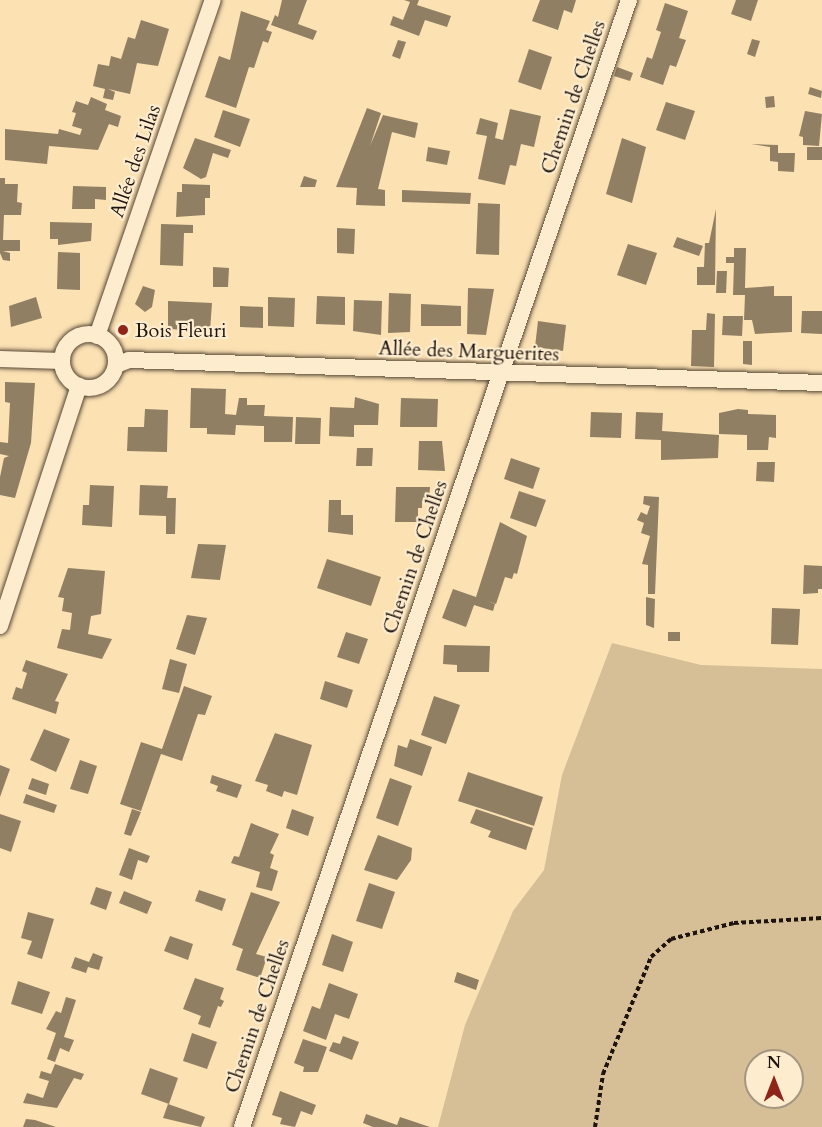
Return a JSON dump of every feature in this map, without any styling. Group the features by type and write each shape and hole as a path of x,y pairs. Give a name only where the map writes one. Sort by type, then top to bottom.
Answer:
{"street":[{"name":"Allée des Lilas","path":"97,336 213,0"},
{"name":"Chemin de Chelles","path":"242,1127 629,0"},
{"path":"97,336 112,347 116,365 107,382 98,387 79,386 70,381 62,361 73,340 97,336"},
{"path":"0,358 62,361"},
{"name":"Allée des Marguerites","path":"116,365 129,360 500,375 822,383"},
{"path":"0,626 79,386"}],"path":[{"path":"595,1127 603,1074 651,957 671,939 735,922 822,918"}],"shaded area":[{"path":"612,643 701,665 822,669 822,1127 438,1127 465,1025 513,911 544,870 562,775"}],"building":[{"path":"282,0 307,0 298,24 317,31 313,40 271,25 275,15 278,17"},
{"path":"404,0 419,0 417,5 451,16 447,27 425,20 419,36 390,25 393,16 403,20 410,2"},
{"path":"540,0 576,0 572,13 564,10 558,30 532,21"},
{"path":"736,0 758,0 751,21 731,14"},
{"path":"665,3 688,11 679,38 686,40 676,67 670,65 663,85 640,77 647,57 652,59 661,32 656,30"},
{"path":"241,11 270,21 266,30 272,32 268,43 263,41 254,68 249,67 236,108 205,97 219,56 230,60"},
{"path":"141,20 169,29 158,66 137,63 130,94 108,89 115,92 113,100 103,98 105,89 93,86 98,64 109,66 111,56 121,59 128,37 135,39"},
{"path":"752,39 760,41 755,57 747,54"},
{"path":"398,40 406,42 400,59 392,56"},
{"path":"529,49 552,57 541,90 518,82"},
{"path":"617,67 633,73 630,81 614,76"},
{"path":"810,87 822,91 821,98 808,94"},
{"path":"774,96 775,107 766,108 765,97"},
{"path":"91,97 107,104 105,110 121,116 118,127 109,124 98,150 49,146 47,164 5,160 5,129 58,134 59,129 80,135 82,129 72,126 76,113 72,112 76,101 88,105"},
{"path":"666,102 695,111 685,140 656,130"},
{"path":"367,108 381,113 370,146 383,115 418,123 415,138 392,132 378,189 385,190 385,206 356,205 357,188 336,187"},
{"path":"510,109 541,116 534,147 521,144 516,166 510,165 505,185 478,179 487,136 476,134 480,118 498,123 495,138 503,140"},
{"path":"223,110 250,119 240,147 214,137"},
{"path":"805,111 822,114 819,146 803,145 803,137 799,136"},
{"path":"195,138 231,150 228,158 213,153 206,177 201,179 183,168"},
{"path":"622,138 646,147 632,203 606,194"},
{"path":"751,144 778,145 778,153 795,153 794,172 778,171 778,162 770,161 770,147"},
{"path":"428,147 450,151 447,165 426,161"},
{"path":"807,147 822,147 822,160 807,160"},
{"path":"304,176 317,180 315,187 300,187"},
{"path":"0,178 5,178 5,184 18,184 17,202 22,203 21,215 4,215 3,240 20,240 20,251 3,251 10,253 10,261 3,260 0,253"},
{"path":"182,184 210,185 210,198 205,198 205,215 176,217 177,192 182,192"},
{"path":"73,186 106,187 106,200 95,199 95,209 72,209"},
{"path":"402,190 471,193 470,204 402,202"},
{"path":"478,203 500,204 499,255 476,254"},
{"path":"716,209 715,285 697,285 697,267 704,267 705,243 709,243"},
{"path":"50,222 92,223 91,241 58,245 58,239 50,239"},
{"path":"161,224 193,225 193,233 184,233 183,266 160,265"},
{"path":"337,228 355,229 354,254 337,253"},
{"path":"677,237 703,246 699,256 673,247"},
{"path":"628,244 657,253 646,285 617,275"},
{"path":"734,248 746,248 745,288 774,286 774,296 792,296 792,332 755,334 752,320 744,320 745,295 733,295 734,263 726,263 726,257 734,257"},
{"path":"58,252 80,253 80,290 57,289"},
{"path":"213,267 229,268 228,287 213,287"},
{"path":"717,271 727,271 726,293 716,293"},
{"path":"143,286 155,290 152,307 145,312 135,304"},
{"path":"468,288 494,289 486,335 467,334"},
{"path":"389,293 411,294 410,332 388,333"},
{"path":"317,296 345,297 345,325 316,324"},
{"path":"36,297 42,318 11,327 9,306"},
{"path":"268,297 295,298 294,327 268,326"},
{"path":"354,300 382,301 381,335 353,331"},
{"path":"168,301 212,303 210,331 168,329"},
{"path":"421,304 461,306 461,326 421,326"},
{"path":"240,306 263,307 263,328 240,327"},
{"path":"802,311 822,311 822,334 801,333"},
{"path":"707,313 715,314 714,367 691,366 692,330 706,330"},
{"path":"723,316 743,316 742,336 722,335"},
{"path":"538,321 566,325 563,351 535,347"},
{"path":"743,341 752,341 752,365 743,364"},
{"path":"5,382 35,383 31,443 15,498 0,495 0,477 4,458 9,456 0,454 0,442 8,443 10,403 5,402"},
{"path":"191,388 226,389 225,414 236,415 239,398 247,398 247,405 265,405 264,416 293,417 292,442 264,442 264,426 236,425 235,435 207,434 207,428 190,428"},
{"path":"355,397 379,404 378,425 354,425 354,437 329,436 330,407 354,408"},
{"path":"401,398 438,399 437,427 400,427"},
{"path":"145,409 168,410 167,452 127,451 128,427 144,427"},
{"path":"738,409 748,410 748,414 776,415 776,438 769,437 768,450 747,450 747,435 719,434 719,413"},
{"path":"591,412 622,413 621,438 590,437"},
{"path":"636,412 663,413 662,431 719,435 718,458 661,460 661,440 635,439"},
{"path":"296,417 321,418 320,444 295,444"},
{"path":"419,441 442,441 445,471 418,470"},
{"path":"357,448 373,448 372,466 356,466"},
{"path":"511,458 540,468 533,489 504,479"},
{"path":"757,462 775,462 774,482 756,481"},
{"path":"90,485 114,486 112,527 82,525 83,505 89,505"},
{"path":"140,485 168,486 167,498 176,498 175,534 166,534 166,516 139,515"},
{"path":"396,487 430,487 429,501 422,501 422,508 418,508 418,522 395,522"},
{"path":"519,491 546,500 536,527 510,518"},
{"path":"644,496 659,497 655,594 648,594 648,565 642,564 650,536 641,533 644,523 637,520 641,512 647,515 650,506 643,504"},
{"path":"329,500 341,500 341,515 353,515 353,535 328,532"},
{"path":"500,522 527,536 517,574 514,573 512,579 505,577 496,604 487,601 495,604 493,611 474,605 466,627 442,618 453,589 476,597"},
{"path":"198,544 226,545 220,580 191,578"},
{"path":"327,559 381,577 371,606 317,588"},
{"path":"804,565 822,566 822,589 818,589 818,593 803,594"},
{"path":"68,568 105,571 101,614 91,616 88,634 112,639 102,659 57,648 62,629 70,630 72,613 62,611 64,598 58,597"},
{"path":"646,597 655,599 654,628 646,625"},
{"path":"772,608 800,609 798,645 771,644"},
{"path":"187,615 207,618 195,655 176,649"},
{"path":"346,632 368,639 359,664 337,657"},
{"path":"668,632 680,632 680,641 668,641"},
{"path":"444,645 490,646 489,672 457,672 457,665 443,664"},
{"path":"170,659 187,664 179,693 162,689"},
{"path":"26,660 68,674 55,701 59,702 56,714 12,699 16,687 22,689 27,673 22,671"},
{"path":"325,681 353,690 347,708 320,699"},
{"path":"184,686 212,696 205,715 198,714 182,761 161,754 141,811 120,804 141,742 162,749"},
{"path":"434,696 460,705 446,744 421,735"},
{"path":"44,729 70,739 56,772 30,760"},
{"path":"275,733 312,745 297,795 284,791 282,797 266,791 268,785 255,781"},
{"path":"410,739 432,747 422,776 394,766 398,745 407,748"},
{"path":"80,760 97,766 88,794 70,789"},
{"path":"0,765 10,769 0,797"},
{"path":"468,772 543,797 534,826 458,801"},
{"path":"212,775 242,785 237,798 216,791 218,786 210,783"},
{"path":"32,778 49,784 46,795 28,789"},
{"path":"390,778 412,786 398,826 376,818"},
{"path":"26,794 57,805 54,813 23,803"},
{"path":"132,809 141,812 131,836 124,834"},
{"path":"292,809 314,817 308,836 286,828"},
{"path":"476,809 533,828 526,850 488,837 491,831 470,823"},
{"path":"0,814 21,821 11,852 0,848"},
{"path":"251,823 279,834 270,853 274,855 270,868 278,871 272,891 256,887 260,872 231,863 234,856 239,857"},
{"path":"378,835 412,848 411,860 397,880 364,870"},
{"path":"129,848 150,856 147,863 138,860 132,880 119,875"},
{"path":"369,883 395,892 382,929 356,921"},
{"path":"96,887 112,892 106,910 90,904"},
{"path":"199,890 226,899 222,911 195,901"},
{"path":"124,891 152,902 147,914 119,903"},
{"path":"251,892 280,902 256,954 267,957 260,978 236,970 243,949 232,945"},
{"path":"28,912 54,919 42,959 27,954 32,941 21,938"},
{"path":"332,934 353,942 343,972 322,965"},
{"path":"170,936 193,944 188,960 164,951"},
{"path":"93,953 103,957 99,970 88,967 86,973 71,968 75,957 89,962"},
{"path":"457,972 479,980 476,990 454,982"},
{"path":"195,978 224,988 220,999 224,1001 221,1007 218,1006 210,1028 198,1024 201,1016 183,1009"},
{"path":"18,981 50,992 42,1014 11,1004"},
{"path":"329,983 358,994 349,1019 335,1014 326,1040 303,1031 312,1006 320,1009"},
{"path":"66,997 76,1000 64,1037 74,1040 69,1052 60,1048 55,1062 47,1059 56,1033 46,1029 56,1011 61,1013"},
{"path":"192,1033 217,1042 207,1069 183,1061"},
{"path":"343,1036 359,1042 352,1060 329,1051 333,1042 340,1044"},
{"path":"303,1039 327,1047 318,1072 303,1072 304,1067 294,1063"},
{"path":"55,1064 84,1074 81,1080 74,1078 57,1108 23,1103 27,1093 43,1098 49,1081 39,1078 41,1071 51,1074"},
{"path":"150,1068 178,1078 169,1104 141,1094"},
{"path":"280,1091 316,1105 312,1115 301,1111 295,1127 280,1124 282,1118 272,1115"},
{"path":"168,1104 205,1117 201,1127 163,1118"},
{"path":"366,1114 397,1125 400,1117 430,1127 373,1127 363,1123"},
{"path":"26,1119 35,1120 56,1127 23,1127"}],"place":[{"name":"Bois Fleuri","path":"123,330"}]}
